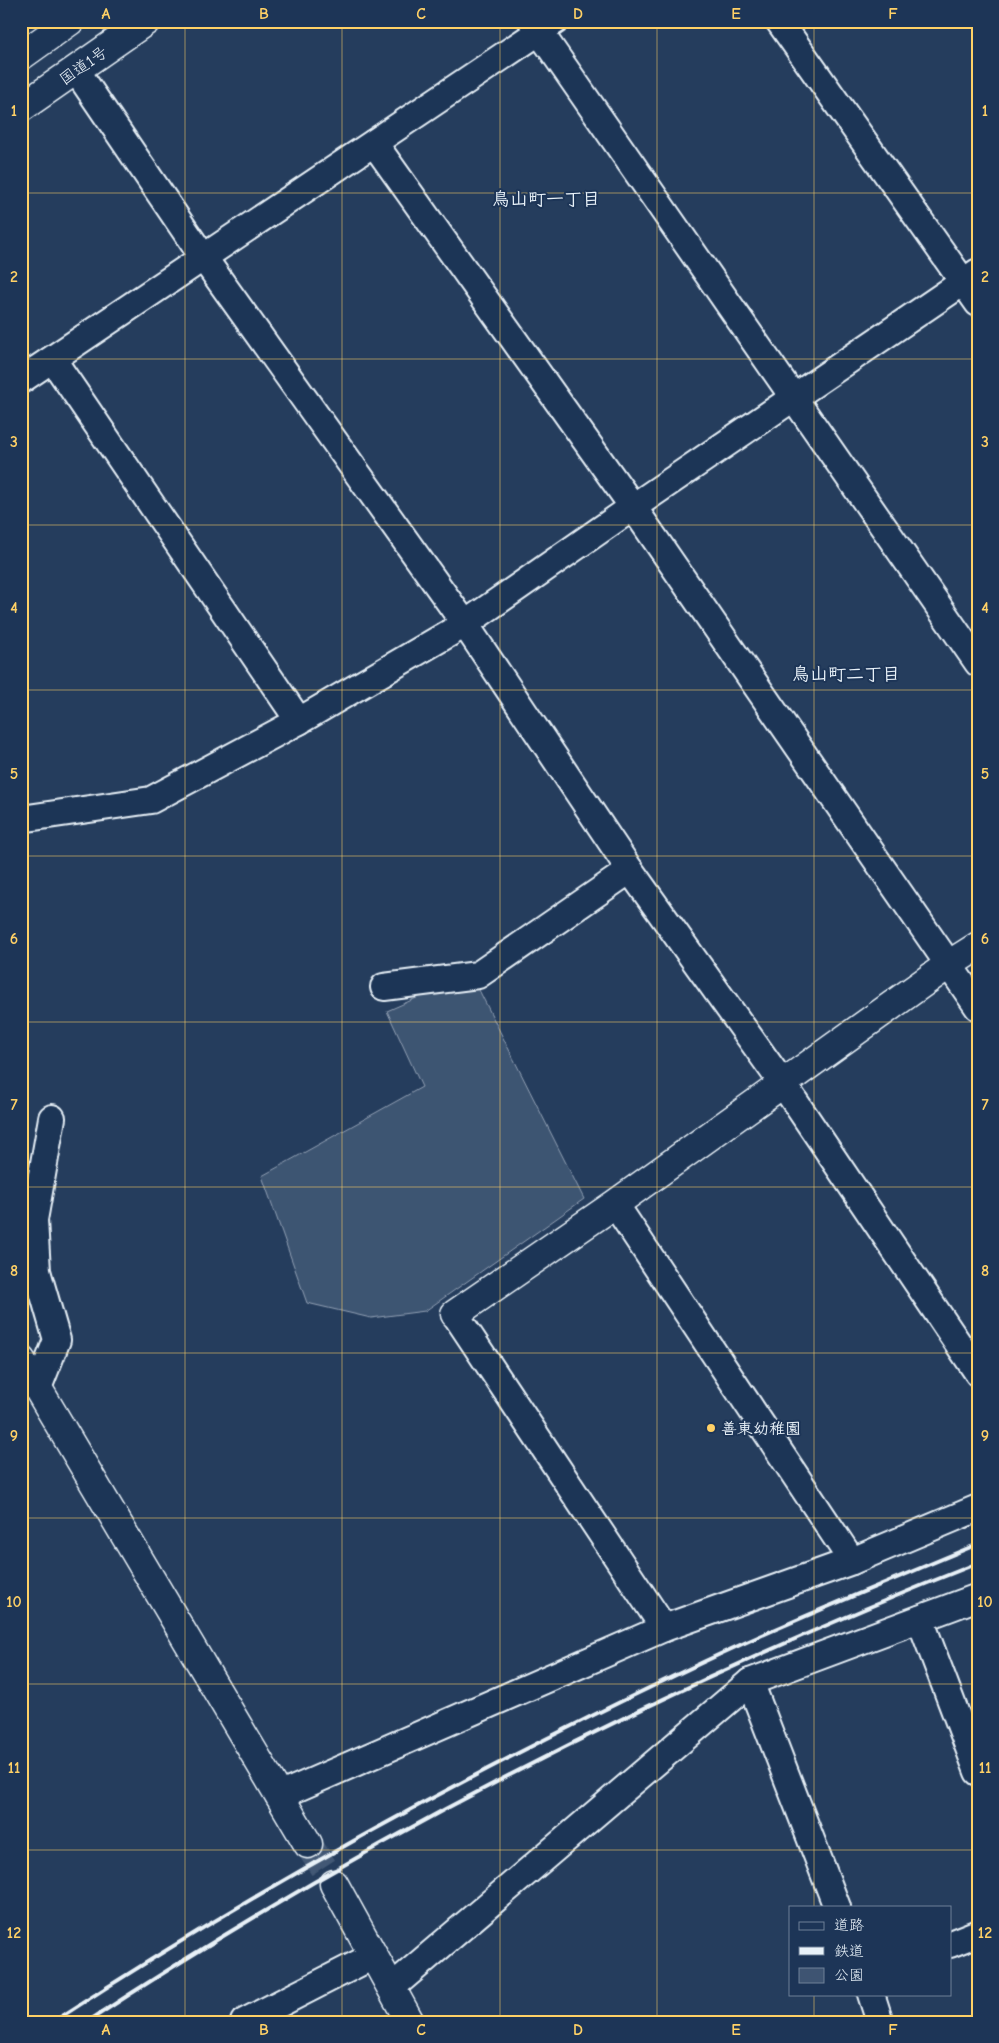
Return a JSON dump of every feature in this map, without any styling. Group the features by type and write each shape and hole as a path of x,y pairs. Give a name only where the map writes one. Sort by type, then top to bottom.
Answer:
{"main road":[{"path":"21,56 70,21"},
{"name":"国道1号","path":"21,108 146,21"},
{"path":"455,1314 615,1204 948,964 978,946"},
{"path":"21,1360 308,1844"},
{"path":"334,1884 410,2022"}],"street":[{"path":"21,819 151,800 299,721 465,624 793,397 973,286 779,21"},
{"path":"21,380 374,143 543,25 793,397 978,663"},
{"path":"76,70 203,257 465,624 630,870 783,1084 978,1373"},
{"path":"374,143 633,507 978,1007"},
{"path":"53,360 299,721"},
{"path":"384,987 478,975 630,870"},
{"path":"38,1388 57,1340 37,1271 34,1220 52,1118"},
{"path":"615,1204 852,1561"},
{"path":"455,1314 664,1628"},
{"path":"280,1796 664,1628 852,1561 978,1508"},
{"path":"391,1988 750,1682 978,1597"},
{"path":"920,1619 978,1772"},
{"path":"750,1682 837,1906"},
{"path":"952,1943 978,1933"},
{"path":"244,2022 373,1956"},
{"path":"872,1996 880,2022"}],"green space":[{"path":"471,974 584,1199 425,1311 371,1318 307,1303 262,1176 422,1087 387,1011"}],"tunnel":[{"path":"308,1844 334,1884"}],"railway":[{"path":"53,2022 282,1881 439,1794 599,1712 753,1639 978,1544"},
{"path":"87,2022 300,1890 520,1770 747,1660 862,1610 978,1563"}],"place":[{"name":"善東幼稚園","path":"711,1428"}],"district":[{"name":"鳥山町一丁目","path":"546,199"},
{"name":"鳥山町二丁目","path":"846,674"}]}
